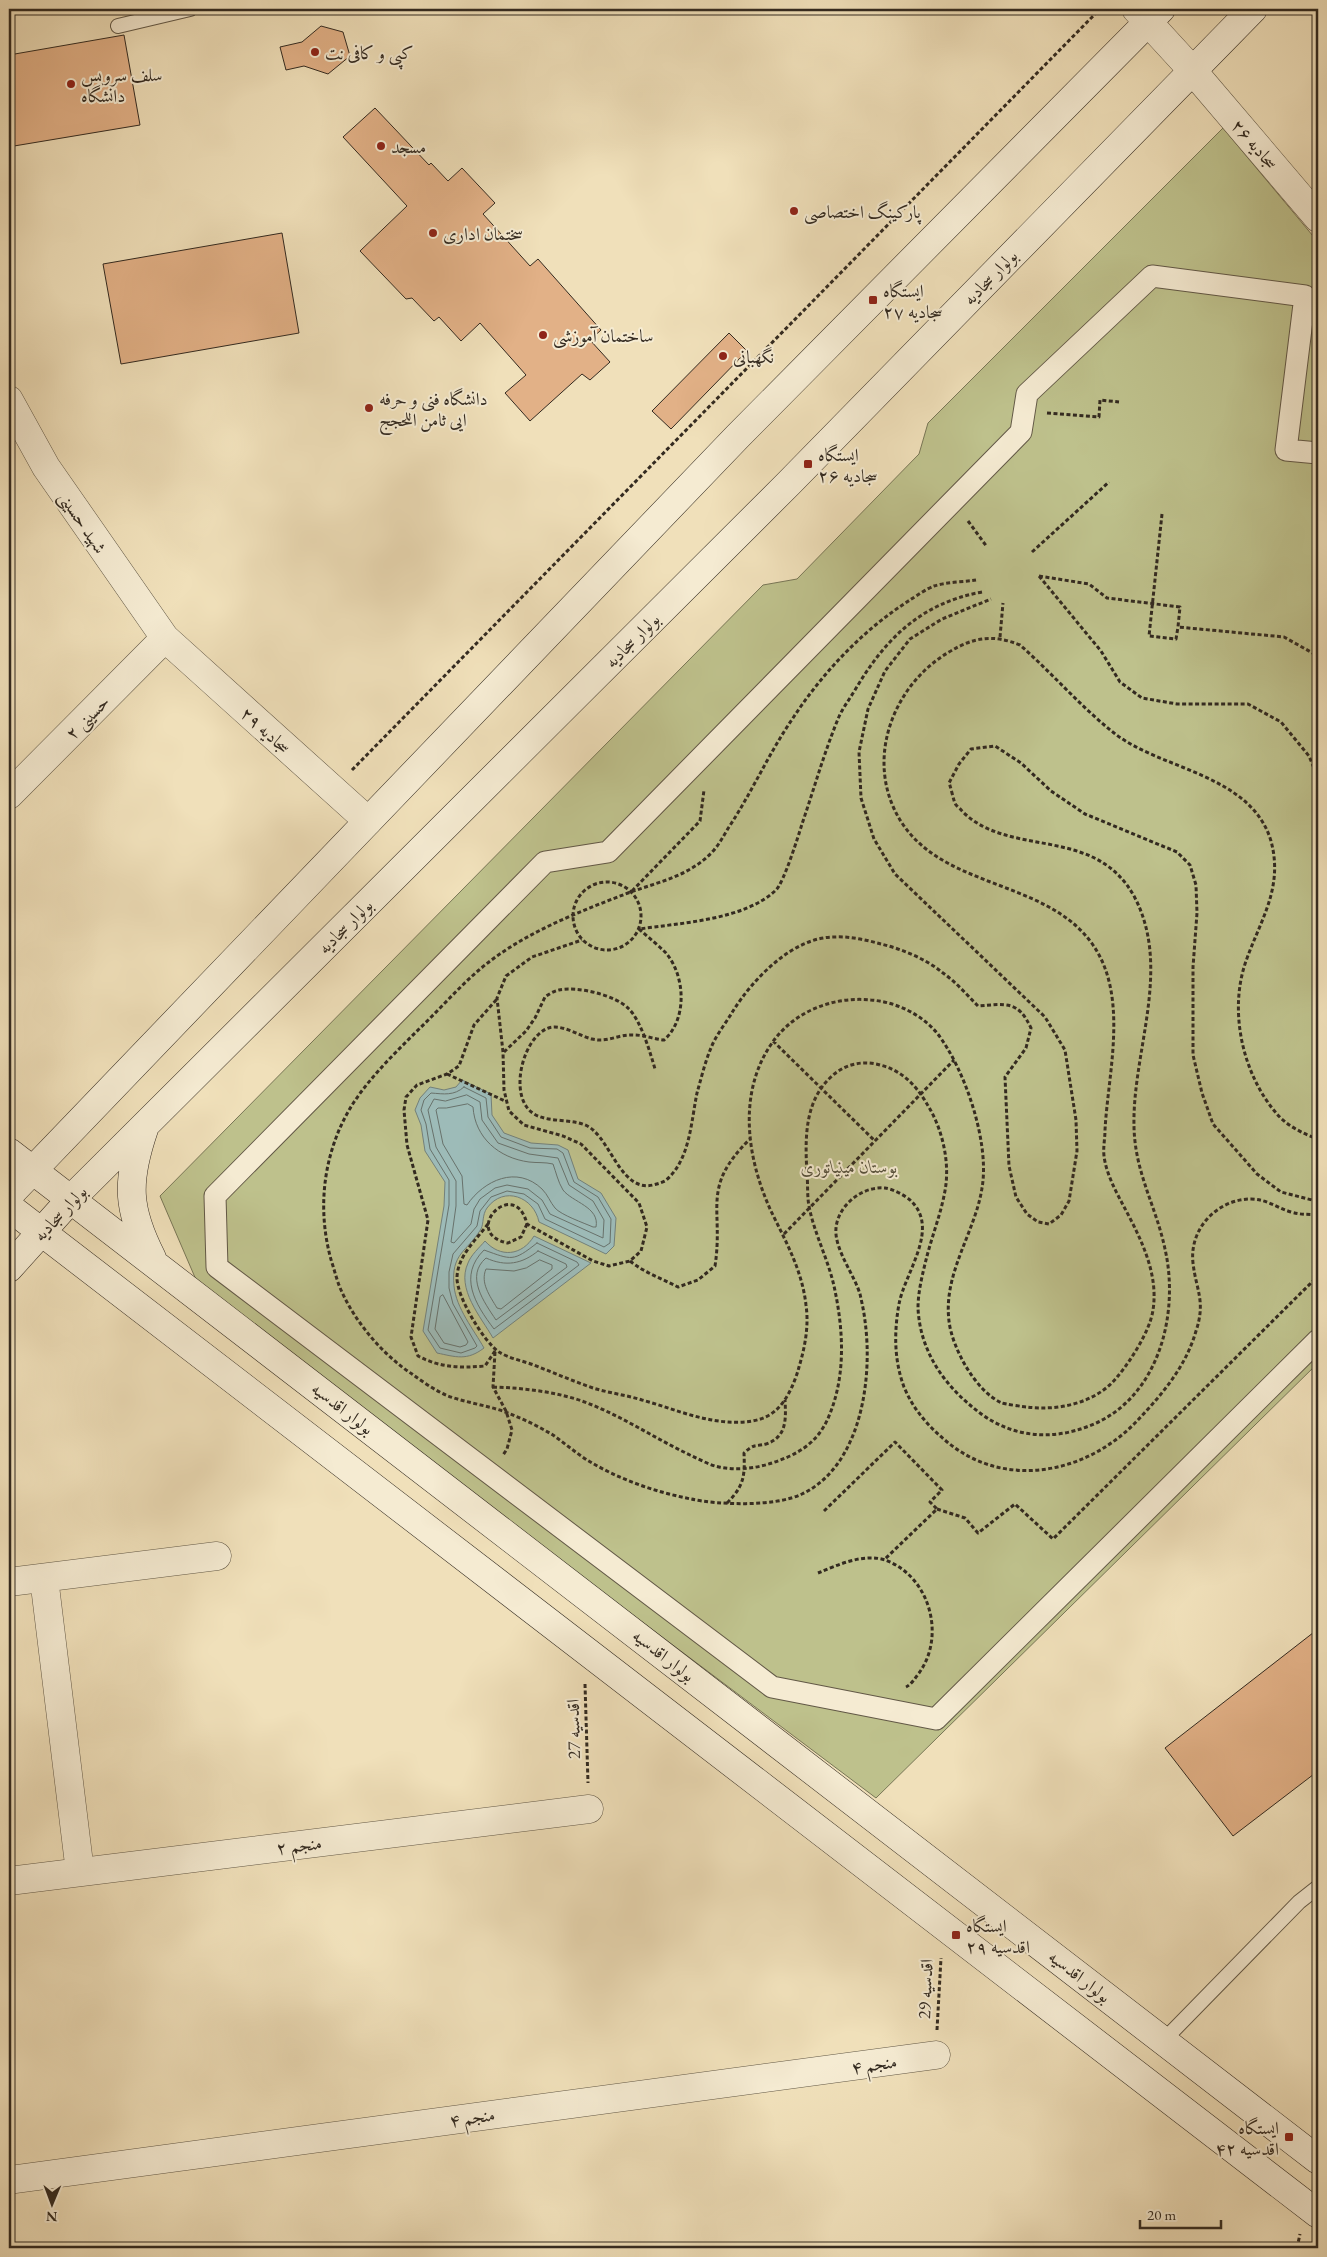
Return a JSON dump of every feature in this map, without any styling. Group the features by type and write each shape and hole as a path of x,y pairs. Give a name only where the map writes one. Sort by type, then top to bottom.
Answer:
{"main road":[{"name":"بولوار سجادیه","path":"9,1268 71,1198 789,483 1252,9"},
{"name":"سجادیه ۲۶","path":"1148,13 1192,70 1318,218"},
{"path":"9,1195 738,436 1148,13"},
{"name":"شهید حسینی","path":"9,400 46,467 165,638"},
{"name":"سجادیه ۲۹","path":"165,638 368,821"},
{"name":"حسینی ۲","path":"9,795 165,638"},
{"path":"146,1125 133,1160 131,1179 132,1201 141,1237 153,1262"},
{"name":"بولوار اقدسیه","path":"9,1152 1318,2160"},
{"path":"9,1207 1318,2214"},
{"path":"9,1582 217,1556"},
{"path":"44,1578 80,1872"},
{"name":"منجم ۲","path":"9,1881 588,1809"},
{"name":"منجم ۴","path":"9,2180 936,2055"}],"street":[{"path":"1318,453 1286,450 1305,296 1152,276 1027,394 1021,432 608,852 545,862 215,1196 217,1267 772,1687 936,1719 1318,1340"}],"lane":[{"path":"118,26 190,9"},
{"path":"1164,2040 1299,1902 1318,1887"}],"path":[{"path":"333,790 1100,9"},
{"path":"1024,411 1099,417 1100,400 1119,402"},
{"path":"1032,552 1110,482"},
{"path":"953,501 987,547"},
{"path":"1162,514 1152,604 1149,636 1176,639 1180,607 1152,604 1107,598 1089,584 1039,576 1101,651 1120,682 1142,698 1177,704 1248,704 1282,722 1309,756 1318,778"},
{"path":"976,580 931,586 884,616 839,659 793,717 745,803 712,853 678,877 632,892 529,936 481,968 382,1065 353,1103 332,1145 323,1195 327,1245 340,1290 366,1332 405,1370 447,1395 506,1411 550,1433 590,1462 634,1484 694,1500 727,1503 769,1502 798,1497 824,1479 846,1452 859,1421 866,1374 866,1325 860,1294 837,1242 836,1223 847,1203 865,1192 884,1188 903,1194 917,1207 923,1219 922,1237 900,1296 896,1326 896,1359 906,1393 928,1426 961,1454 1000,1469 1045,1472 1086,1460 1118,1440 1159,1399 1186,1356 1196,1334 1202,1309 1198,1283 1192,1265 1193,1245 1200,1227 1212,1212 1230,1202 1249,1199 1268,1201 1285,1211 1312,1216 1318,1215"},
{"path":"639,929 714,918 754,906 777,889 796,842 838,718 867,669 890,640 916,617 964,595 982,592"},
{"path":"639,929 667,954 678,977 681,1011 672,1032 664,1040 643,1036 624,1036 604,1041 590,1039 558,1027 546,1029 534,1041 522,1064 519,1088 526,1107 542,1118 573,1122 593,1129 632,1182 646,1186 663,1183 673,1173 681,1159 690,1131 697,1093 711,1047 745,992 771,965 803,944 832,936 863,940 900,949 943,972 978,1006 1001,1005 1014,1007 1024,1014 1032,1028 1026,1048 1005,1077 1008,1166 1016,1197 1027,1214 1038,1222 1049,1224 1061,1215 1069,1201 1077,1151 1076,1120 1065,1050 1045,1017 895,874 874,839 861,798 859,752 868,709 885,671 910,639 942,619 991,599"},
{"path":"1000,637 1003,603"},
{"path":"1178,627 1284,637 1318,656"},
{"path":"497,998 503,1052 504,1090 509,1111 524,1125 563,1136 581,1144 639,1203 647,1227 642,1251 630,1261 609,1266 593,1261 527,1224 521,1210 507,1205 494,1210 488,1224 462,1257 456,1272 457,1290 464,1306 495,1351 594,1388 637,1398 700,1418 732,1422 755,1422 773,1415 785,1399 797,1376 806,1338 807,1310 795,1258 770,1209 759,1181 750,1139 749,1114 753,1080 773,1041 795,1019 823,1004 854,998 886,1001 912,1012 934,1029 954,1060 979,1129 984,1157 982,1186 973,1223 957,1260 950,1285 948,1319 956,1348 978,1384 1002,1404 1049,1410 1085,1401 1112,1384 1135,1352 1153,1312 1151,1267 1112,1184 1104,1157 1113,1046 1112,1005 1107,971 1093,946 1075,924 1049,907 957,870 933,854 912,836 892,806 883,766 889,731 899,701 918,675 942,656 969,641 1000,637 1020,645 1114,733 1140,748 1186,767 1224,786 1256,812 1271,841 1275,874 1268,912 1245,965 1238,1009 1245,1053 1259,1087 1278,1114 1301,1133 1318,1140"},
{"path":"493,1387 531,1388 579,1400 715,1467 745,1468 770,1465 808,1447 825,1427 837,1395 842,1363 840,1325 835,1289 809,1207 806,1152 808,1119 820,1087 842,1066 873,1063 898,1071 921,1093 937,1120 944,1152 946,1184 923,1273 918,1305 924,1339 940,1375 963,1400 996,1424 1030,1434 1063,1435 1096,1424 1132,1399 1153,1370 1166,1328 1170,1289 1166,1249 1142,1179 1134,1136 1133,1106 1149,1000 1151,959 1146,931 1134,897 1117,874 1100,860 1072,848 998,833 972,822 954,803 949,783 959,764 971,749 995,746 1021,763 1051,791 1085,814 1177,852 1190,865 1196,885 1197,913 1193,992 1193,1055 1202,1093 1213,1124 1257,1174 1281,1192 1318,1200"},
{"path":"632,892 700,821 711,748"},
{"path":"607,881 621,884 632,892 640,903 642,916 639,929 632,941 620,948 607,951 594,948 582,940 575,929 573,916 575,902 583,891 594,884 607,881"},
{"path":"495,1351 484,1366 455,1368 434,1364 418,1356 411,1337 428,1220 407,1145 404,1110 406,1098 417,1085 447,1074 459,1066 474,1025 497,998 506,976 532,956 582,940"},
{"path":"503,1052 526,1031 535,1018 545,997 558,990 572,989 606,995 628,1008 637,1022 655,1069"},
{"path":"773,1041 875,1140"},
{"path":"784,1234 954,1060"},
{"path":"447,1074 507,1102"},
{"path":"630,1261 644,1272 658,1276 678,1287 698,1280 715,1266 718,1244 716,1196 723,1173 734,1154 750,1139"},
{"path":"488,1224 494,1238 508,1243 515,1242 521,1237 527,1224"},
{"path":"824,1511 895,1442 942,1490 930,1502 937,1508 965,1518 978,1533 1015,1504 1053,1539 1318,1276"},
{"path":"491,1474 507,1449 512,1430 506,1411 493,1387 495,1351"},
{"path":"727,1503 740,1490 745,1468 744,1453 753,1445 766,1444 781,1435 786,1421 785,1399"},
{"path":"884,1560 937,1508"},
{"path":"818,1573 842,1563 864,1559 884,1560 907,1574 923,1593 932,1616 933,1641 925,1665 910,1685 903,1689"},
{"name":"اقدسیه 27","path":"584,1649 588,1809"},
{"name":"اقدسیه 29","path":"936,2055 942,1924"}],"green space":[{"name":"بوستان مینیاتوری","path":"1223,128 1318,242 1318,1363 876,1798 200,1289 160,1196 763,585 797,579 919,454 928,423"}],"water":[{"path":"462,1080 491,1094 492,1115 504,1133 531,1143 558,1145 568,1150 578,1179 601,1193 616,1218 614,1246 606,1254 539,1222 531,1206 517,1197 502,1197 494,1201 485,1211 481,1229 461,1254 455,1267 455,1294 466,1318 484,1348 472,1355 461,1357 437,1353 423,1331 444,1206 445,1182 425,1151 421,1125 415,1110 420,1098 430,1087 444,1090 456,1087"},
{"path":"534,1236 591,1263 493,1338 467,1293 465,1273 468,1263 473,1254 485,1241 497,1250 511,1252 523,1248"}],"building":[{"name":"کپی و کافی نت","path":"321,26 343,32 350,56 328,74 304,66 286,70 280,47 302,42"},
{"name":"سلف سرویس دانشگاه","path":"124,35 140,125 14,146 9,114 9,55"},
{"path":"375,108 429,165 431,163 448,181 462,168 495,203 483,214 530,266 538,259 601,330 590,340 610,362 590,380 582,374 530,421 505,393 526,375 480,323 461,341 439,317 434,321 412,298 406,299 360,251 407,206 343,137"},
{"path":"282,233 299,333 121,364 103,264"},
{"path":"729,333 747,351 671,429 652,411"},
{"path":"1318,1629 1318,1771 1233,1836 1165,1748"}],"place":[{"name":"کپی و کافی نت","path":"315,52"},
{"name":"سلف سرویس دانشگاه","path":"71,84"},
{"name":"مسجد","path":"381,146"},
{"name":"پارکینگ اختصاصی","path":"794,211"},
{"name":"سختمان اداری","path":"433,233"},
{"name":"ایستگاه سجادیه ۲۷","path":"873,300"},
{"name":"ساختمان آموزشی","path":"543,335"},
{"name":"نگهبانی","path":"723,356"},
{"name":"دانشگاه فنی و حرفه ایی ثامن اللحجج","path":"369,408"},
{"name":"ایستگاه سجادیه ۲۶","path":"808,464"},
{"name":"ایستگاه اقدسیه ۲۹","path":"956,1935"},
{"name":"ایستگاه اقدسیه ۴۲","path":"1289,2137"}]}
